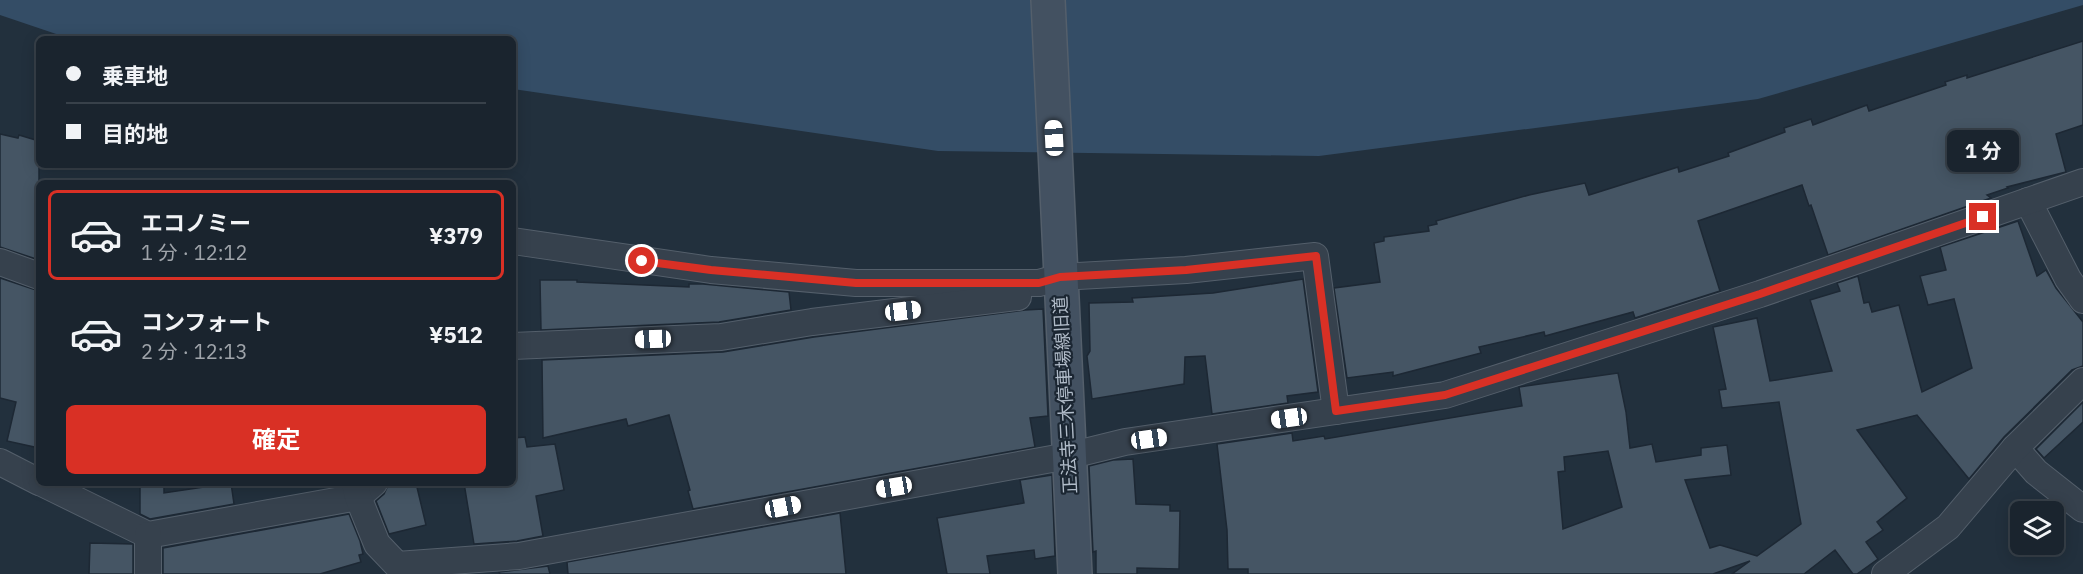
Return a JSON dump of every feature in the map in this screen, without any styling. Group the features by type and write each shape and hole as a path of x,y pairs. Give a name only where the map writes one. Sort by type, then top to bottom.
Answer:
{"street":[{"name":"正法寺三木停車場線旧道","path":"1048,0 1049,280 1068,456 1075,574"},
{"path":"48,486 147,536 362,488 377,544 397,565 519,556 1068,456 1125,442 1445,395 1760,294 2083,182"},
{"path":"2028,201 2068,279 2083,300"},
{"path":"516,241 711,270 856,283 1049,280 1186,270 1316,256 1336,411"},
{"path":"0,262 36,275"},
{"path":"516,346 721,337 812,322 1040,295 1049,280"},
{"path":"1885,574 1947,527 2015,448 2083,381"},
{"path":"2015,448 2036,472 2083,509"},
{"path":"0,462 36,480"},
{"path":"147,536 147,574"}],"water":[{"path":"0,0 2083,0 2083,5 1758,99 1319,156 938,151 516,89 516,36 62,36 0,15"}],"building":[{"path":"2083,41 2083,125 2056,134 2066,172 2007,187 1987,195 1991,198 1828,255 1802,185 1698,221 1720,291 1635,318 1633,312 1545,336 1544,332 1479,347 1481,353 1393,376 1393,372 1347,378 1334,288 1380,282 1374,243 1384,241 1384,237 1429,231 1428,226 1437,224 1436,221 1529,195 1585,183 1589,195 1678,167 1679,172 1729,156 1728,153 1785,132 1784,128 1811,119 1813,125 1867,105 1869,111 1946,85 1945,82 1967,75 1967,78"},
{"path":"0,134 18,138 19,135 36,140 36,168 39,168 39,180 36,180 36,259 0,247"},
{"path":"2018,221 2037,276 2046,270 2056,288 2083,322 2083,366 2072,370 2004,437 1969,479 1917,415 1857,430 1907,498 1877,522 1883,530 1866,542 1878,559 1857,574 1853,574 1835,550 1804,574 1732,574 1750,561 1713,574 1248,574 1248,569 1228,569 1227,530 1217,444 1292,433 1293,441 1324,436 1325,439 1522,406 1519,387 1618,373 1630,448 1652,444 1656,462 1701,455 1701,448 1727,445 1731,475 1685,480 1710,548 1720,545 1757,556 1801,524 1779,402 1722,408 1719,390 1726,389 1713,327 1757,318 1770,381 1832,371 1810,300 1840,291 1837,283 1858,276 1864,303 1869,302 1872,312 1899,305 1922,392 1972,368 1954,299 1928,305 1920,276 1946,270 1940,247","holes":["1608,451 1622,507 1563,529 1558,472 1565,471 1564,457"]},
{"path":"0,278 36,290 36,447 7,441 16,402 0,398"},
{"path":"1303,279 1318,392 1287,396 1288,403 1212,414 1205,356 1185,357 1184,384 1092,399 1087,356 1090,351 1089,303 1133,302 1132,298 1213,293"},
{"path":"540,280 689,287 689,284 703,284 789,292 791,310 719,322 541,330"},
{"path":"1043,309 1048,416 1030,418 1035,447 693,509 669,415 628,426 626,419 543,438 542,360 723,352 814,337"},
{"path":"2083,402 2083,422 2044,458 2036,449"},
{"path":"525,437 527,447 555,444 564,490 536,496 543,536 517,541 474,544 464,486 516,486 516,438"},
{"path":"1133,459 1136,504 1170,505 1170,511 1180,511 1179,569 1137,568 1137,574 1096,574 1089,466 1113,460"},
{"path":"1052,475 1055,556 1035,559 1034,550 987,556 990,574 947,574 937,518 1024,503 1020,480"},
{"path":"140,486 164,486 164,493 211,486 231,486 234,504 150,519 140,514"},
{"path":"388,486 417,486 426,525 389,534 376,501 384,494"},
{"path":"840,513 846,574 568,574 567,562"},
{"path":"349,514 360,541 363,554 359,555 361,562 320,574 163,574 163,548"},
{"path":"90,543 133,544 133,574 89,574"},
{"path":"548,566 550,574 500,574 499,572"}],"route":[{"path":"642,261 711,270 856,283 1039,283 1060,277 1186,270 1316,256 1336,411 1445,395 1760,294 1983,217"}]}
